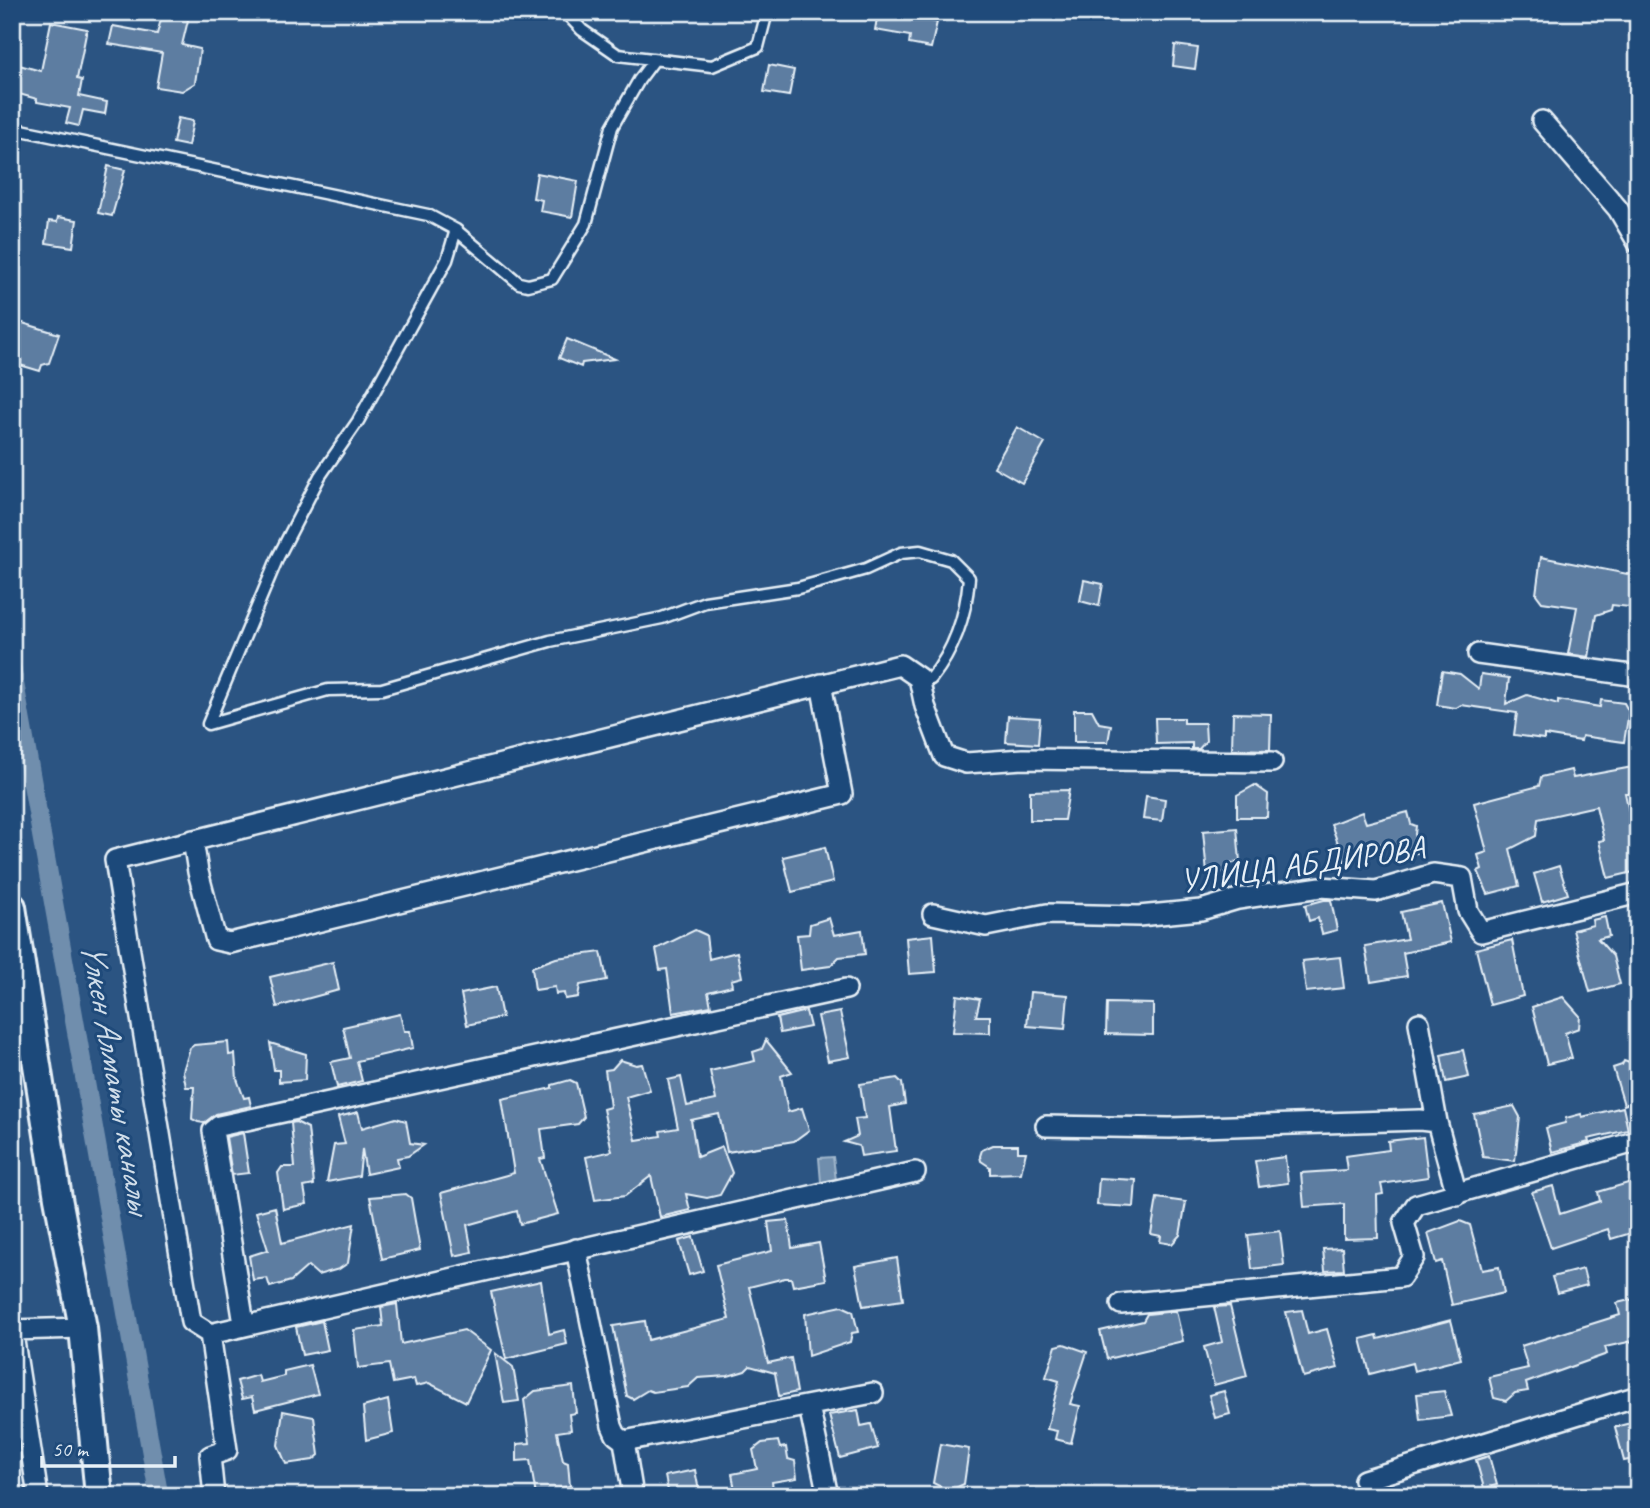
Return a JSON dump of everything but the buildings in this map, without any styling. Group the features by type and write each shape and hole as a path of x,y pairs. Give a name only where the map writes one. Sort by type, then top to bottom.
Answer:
{"main road":[{"path":"12,907 58,1198 83,1328 99,1496"}],"street":[{"path":"1542,121 1618,209 1638,243"},
{"path":"1478,654 1638,676"},
{"path":"915,1172 244,1324 211,1334 191,1322 115,859 901,665 919,678 925,706 944,756 966,763 1023,759 1272,762"},
{"path":"193,840 198,872 216,940 230,943 566,859 733,822 842,794 821,684"},
{"name":"УЛИЦА АБДИРОВА","path":"933,914 986,926 1047,914 1139,916 1201,910 1238,899 1321,887 1376,891 1433,874 1462,878 1468,911 1481,932 1638,893"},
{"path":"244,1324 213,1130 219,1126 846,989"},
{"path":"1419,1023 1437,1122 1457,1195"},
{"path":"1046,1126 1170,1128 1420,1120 1437,1122"},
{"path":"1121,1304 1401,1277 1414,1257 1404,1223 1416,1205 1638,1141"},
{"path":"576,1249 612,1426 624,1441 633,1496"},
{"path":"38,1496 12,1329 83,1328"},
{"path":"211,1334 228,1450 209,1456 215,1496"},
{"path":"624,1441 873,1393"},
{"path":"1364,1480 1638,1396"},
{"path":"809,1406 828,1496"}],"lane":[{"path":"565,12 582,30 618,55 712,66 758,47 767,12"},
{"path":"12,128 428,215 456,230 519,283 528,285 552,279 586,224 612,127 632,90 654,60"},
{"path":"456,230 447,260 358,421 320,476 278,557 208,724 328,690 382,689 550,641 662,618 705,602 798,588 866,569 901,553 920,551 951,560 969,578 962,621 942,664 931,679 919,678"}],"water":[{"path":"833,1157 836,1180 821,1182 819,1158"}],"waterway":[{"name":"Үлкен Алматы каналы","path":"12,669 159,1496"}]}
